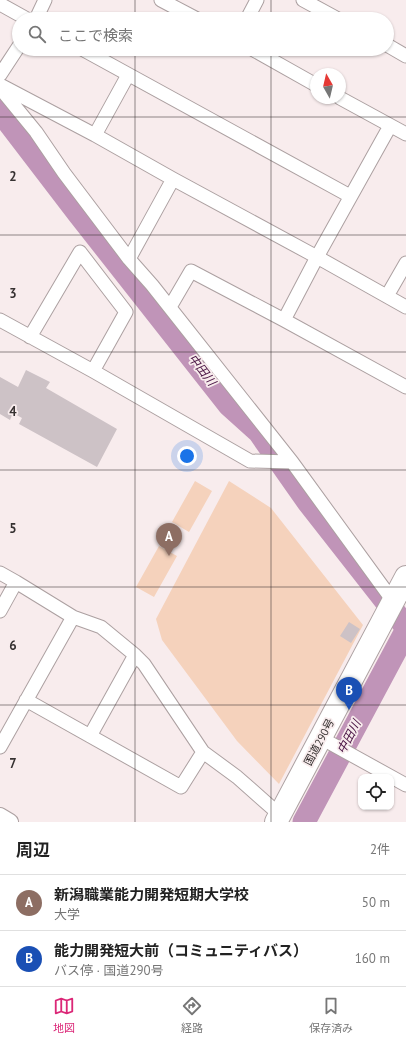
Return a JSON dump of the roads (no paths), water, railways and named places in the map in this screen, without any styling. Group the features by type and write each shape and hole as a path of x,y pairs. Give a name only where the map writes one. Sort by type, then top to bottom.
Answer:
{"highway":[{"name":"国道290号","path":"278,818 406,578"}],"street":[{"path":"39,12 45,0"},
{"path":"161,0 184,12"},
{"path":"251,12 257,0"},
{"path":"303,0 325,12"},
{"path":"0,4 14,12"},
{"path":"394,49 406,56"},
{"path":"0,75 12,56"},
{"path":"94,56 350,196"},
{"path":"265,56 310,81"},
{"path":"95,135 128,75"},
{"path":"0,85 95,135 406,307"},
{"path":"0,88 36,132 64,173 129,259 170,307 292,462 389,610"},
{"path":"346,101 406,134"},
{"path":"284,320 350,196 390,126"},
{"path":"129,259 174,179"},
{"path":"30,337 80,252 126,312 93,371"},
{"path":"388,296 406,263"},
{"path":"170,307 191,271 406,387"},
{"path":"0,320 93,371 250,461 292,462"},
{"path":"0,573 73,617 101,627 135,655 144,664 203,752 237,777 278,818"},
{"path":"0,611 16,582"},
{"path":"2,740 73,617"},
{"path":"90,736 135,655"},
{"path":"26,700 181,788 203,752"},
{"path":"321,738 406,785"},
{"path":"0,816 10,822"}],"waterway":[{"name":"中田川","path":"0,111 229,405 259,432 308,502 406,627"},
{"name":"中田川","path":"304,822 406,631"}],"place":[{"name":"新潟職業能力開発短期大学校","path":"169,556"},
{"name":"能力開発短大前（コミュニティバス）","path":"349,710"}]}
